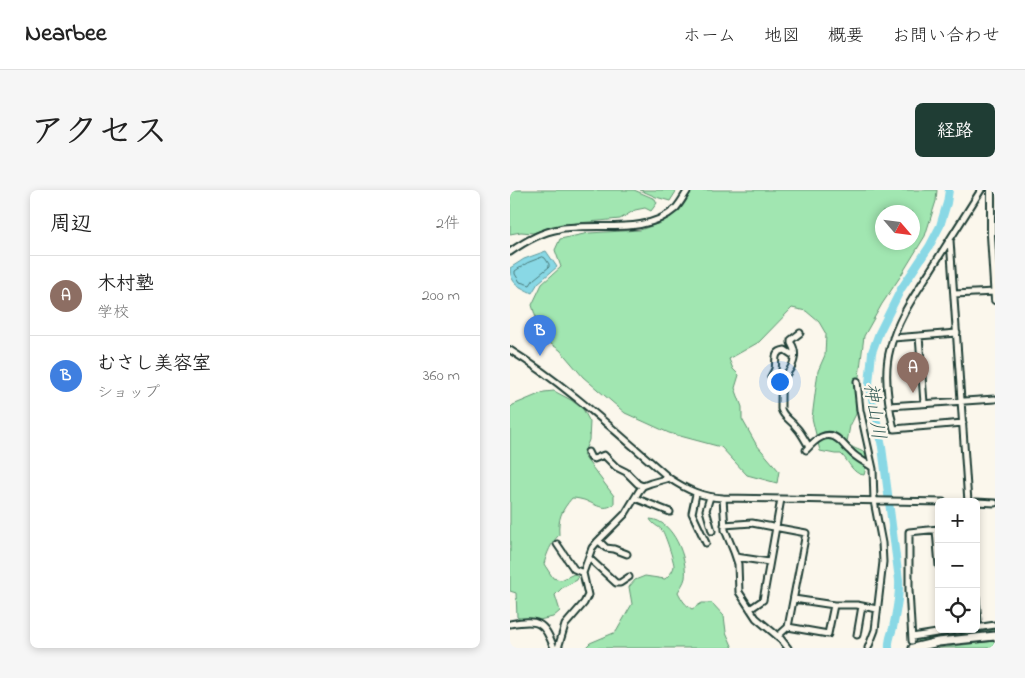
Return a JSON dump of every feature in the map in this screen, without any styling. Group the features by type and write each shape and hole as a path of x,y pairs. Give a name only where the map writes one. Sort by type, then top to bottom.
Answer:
{"highway":[{"path":"912,642 938,642 995,636"}],"main road":[{"path":"991,190 995,300"}],"street":[{"path":"510,252 534,238 559,228 618,227 648,223 662,218 675,209 688,190"},
{"path":"963,424 894,429 889,406 887,376 889,352 900,320 981,190"},
{"path":"950,239 968,498"},
{"path":"954,294 995,292"},
{"path":"800,333 791,340 794,356 791,368 782,381 780,404 785,418 795,425 807,448 819,437 824,435 832,436 837,438 850,452 873,467"},
{"path":"893,338 957,333"},
{"path":"919,336 924,404"},
{"path":"510,350 570,392 670,478 696,494 722,498 935,502"},
{"path":"782,384 771,377 775,368 777,354 781,350 785,350 794,356"},
{"path":"857,381 860,410 873,467 875,501 883,562 875,630 868,648"},
{"path":"889,406 995,399"},
{"path":"588,452 591,458 594,459 604,455 608,461 626,472 638,484 643,486"},
{"path":"558,648 565,625 584,603 588,595 583,573 592,548 625,514 643,486 651,482 670,478"},
{"path":"696,494 692,514 706,543"},
{"path":"710,497 706,510 712,531"},
{"path":"635,498 670,512"},
{"path":"722,498 726,535 736,557 739,592 759,621 778,636 788,648"},
{"path":"750,609 762,600 781,499"},
{"path":"980,502 995,503"},
{"path":"724,525 752,523 806,533 788,627 778,636"},
{"path":"935,530 909,532 909,590 912,642 935,633"},
{"path":"598,541 606,548 627,554"},
{"path":"557,544 574,569 583,573"},
{"path":"736,557 769,562"},
{"path":"589,558 616,583 620,583 629,577"},
{"path":"794,599 877,609"},
{"path":"788,627 828,634 834,605"},
{"path":"857,635 862,606"},
{"path":"510,624 524,621 538,623 548,633 554,648"},
{"path":"980,627 995,625"}],"green space":[{"path":"510,190 634,190 655,199 657,203 651,211 645,208 635,210 620,219 550,227 533,233 521,232 510,234"},
{"path":"640,190 677,190 670,201"},
{"path":"693,190 937,190 936,201 925,236 920,244 920,205 875,205 875,250 916,250 864,336 856,414 850,426 847,442 865,453 867,464 864,475 856,472 841,454 820,451 812,418 818,371 825,355 826,334 819,322 806,311 792,308 759,342 729,359 733,369 739,375 735,388 742,407 742,419 756,444 779,471 777,483 747,475 721,447 669,433 625,413 583,377 560,350 542,338 532,305 542,284 561,267 555,250 560,239 589,233 640,230 663,222 677,210"},
{"path":"554,391 583,409 590,422 589,440 583,455 614,496 614,504 603,507 574,498 568,503 560,519 559,535 550,548 544,564 553,578 561,580 574,574 578,577 577,580 562,588 555,595 560,611 553,617 539,620 523,620 517,617 516,593 510,591 510,408 544,392"},
{"path":"650,519 666,526 672,533 681,551 684,561 685,578 678,592 682,600 692,609 702,603 712,603 724,616 726,632 733,648 585,648 590,643 616,632 632,604 629,587 635,580 645,576 665,579 673,570 673,559 663,532"},
{"path":"992,627 995,630 980,632 980,629"},
{"path":"968,633 919,642 918,640 945,634"},
{"path":"995,641 995,648 938,648"}],"water":[{"path":"546,251 557,267 538,283 532,293 516,284 510,273 510,268 524,259"}],"waterway":[{"name":"神山川","path":"889,648 889,640 898,604 899,580 882,447 869,384 872,352 879,333 901,289 929,247 940,226 949,190"}],"place":[{"name":"むさし美容室","path":"540,356"},
{"name":"木村塾","path":"913,393"}]}
